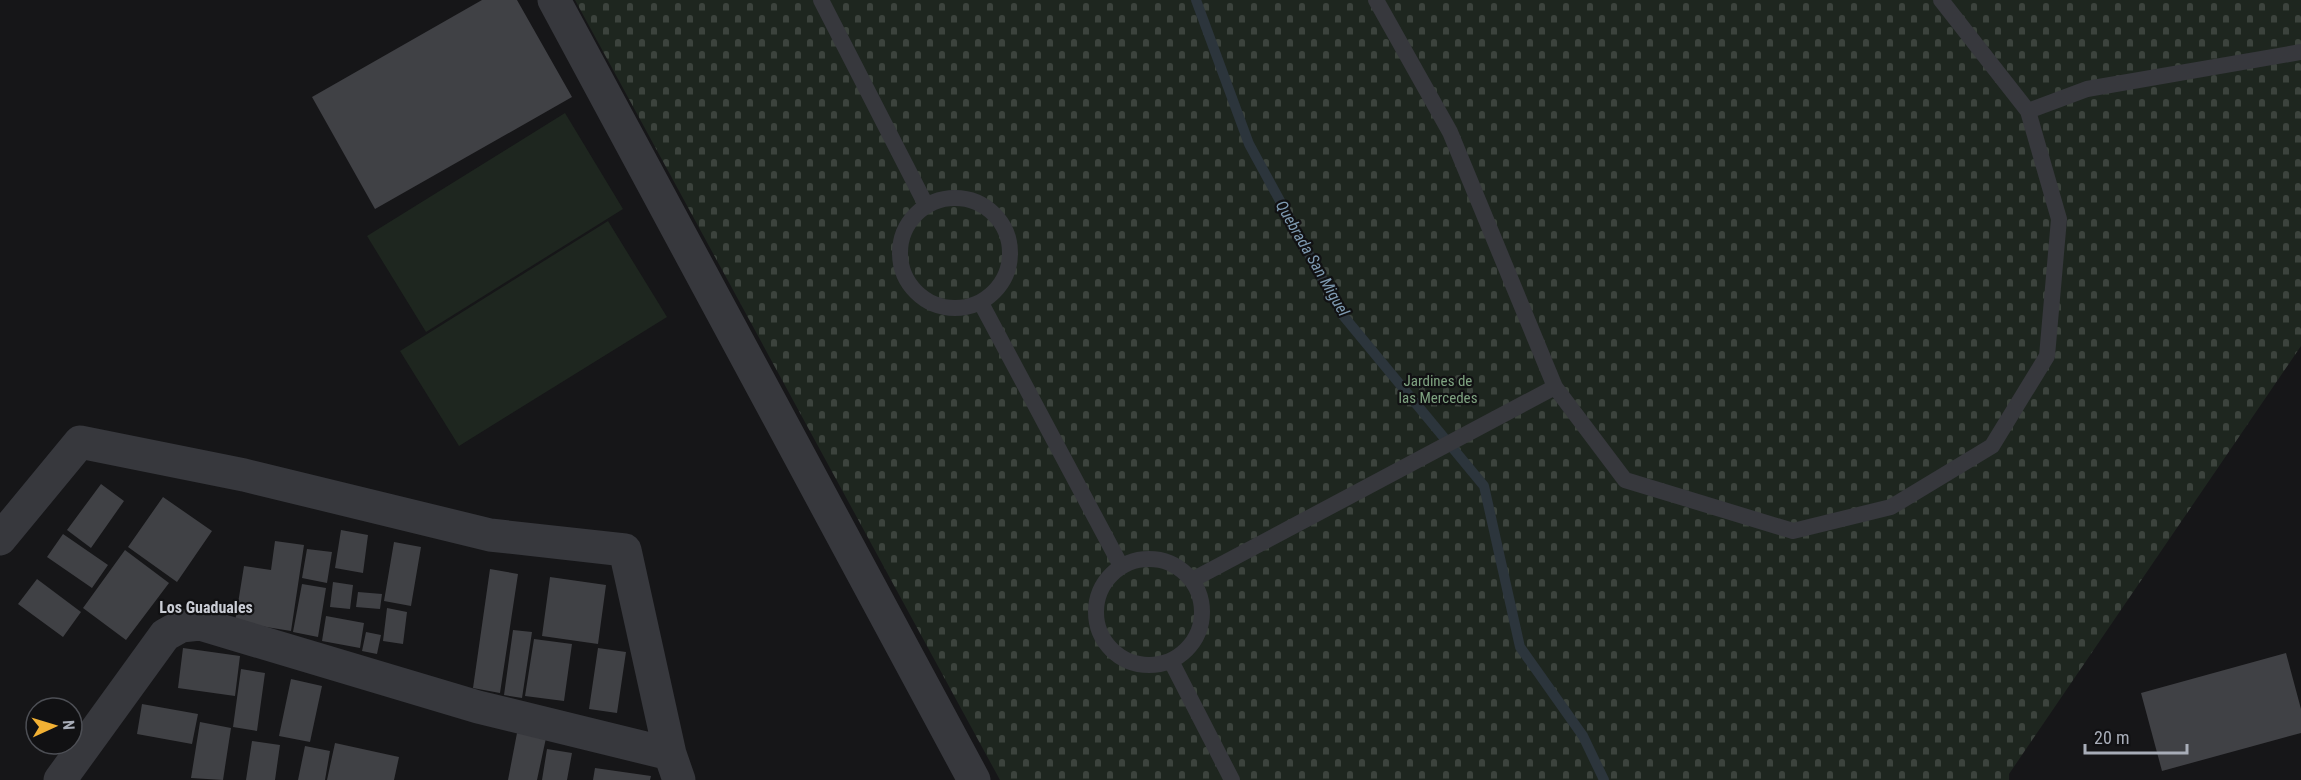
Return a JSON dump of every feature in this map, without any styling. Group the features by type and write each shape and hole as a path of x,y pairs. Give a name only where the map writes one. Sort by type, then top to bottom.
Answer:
{"street":[{"path":"554,0 974,780"},
{"path":"0,539 80,442 244,475 490,535 625,550 674,767 200,624 181,626 165,635 60,780"}],"lane":[{"path":"821,0 926,205"},
{"path":"1376,0 1450,132 1556,387 1625,480 1793,531 1891,507 1992,446 2047,356 2059,219 2028,111 1941,0"},
{"path":"2028,111 2087,88 2301,52"},
{"path":"951,197 967,198 985,206 995,214 1006,231 1010,252 1008,271 996,291 981,303 952,309 940,307 922,299 908,284 899,259 902,233 912,218 926,205 951,197"},
{"path":"981,303 1121,566"},
{"path":"1192,580 1556,387"},
{"path":"1154,558 1172,563 1192,580 1201,599 1200,630 1186,651 1171,661 1153,665 1135,664 1111,650 1096,621 1096,603 1102,585 1121,566 1140,559 1154,558"},
{"path":"1171,661 1232,780"}],"green space":[{"name":"Jardines de las Mercedes","path":"575,0 2301,0 2301,346 2009,774 2009,780 1000,780"},
{"path":"565,113 623,209 426,332 367,236"},
{"path":"608,221 667,317 459,446 400,351"}],"building":[{"path":"482,0 517,0 572,97 375,209 312,97"},
{"path":"101,484 124,501 91,548 67,530"},
{"path":"163,497 212,531 177,582 128,547"},
{"path":"341,530 368,535 363,573 335,568"},
{"path":"63,534 108,565 92,588 47,557"},
{"path":"275,541 304,545 291,631 235,622 244,566 271,570"},
{"path":"394,542 421,547 411,606 384,601"},
{"path":"307,549 332,552 327,583 302,578"},
{"path":"125,550 169,583 126,640 83,608"},
{"path":"490,569 518,574 500,693 473,688"},
{"path":"550,577 606,585 598,644 542,636"},
{"path":"37,579 81,612 63,637 18,604"},
{"path":"333,582 353,585 350,609 330,607"},
{"path":"302,584 326,588 318,637 293,632"},
{"path":"358,592 382,594 380,609 356,607"},
{"path":"387,608 407,612 403,644 383,641"},
{"path":"326,616 364,623 360,648 322,641"},
{"path":"513,630 532,632 522,698 504,695"},
{"path":"366,632 381,635 377,654 362,651"},
{"path":"534,639 572,644 564,701 525,696"},
{"path":"183,648 240,656 235,696 178,688"},
{"path":"598,648 626,652 617,713 589,709"},
{"path":"2286,653 2301,709 2301,733 2162,771 2141,693"},
{"path":"241,669 265,673 257,731 233,727"},
{"path":"291,679 322,686 310,742 279,736"},
{"path":"142,704 198,714 192,744 137,734"},
{"path":"200,722 231,728 223,780 191,778"},
{"path":"517,733 546,738 537,780 508,780"},
{"path":"252,741 280,745 275,780 246,780"},
{"path":"335,743 399,757 394,780 327,780"},
{"path":"305,746 330,751 325,780 298,780"},
{"path":"547,749 572,753 567,780 542,780"},
{"path":"595,768 651,776 650,780 593,780"}],"waterway":[{"name":"Quebrada San Miguel","path":"1196,0 1249,144 1341,313 1484,486 1520,647 1583,736 1604,780"}],"district":[{"name":"Los Guaduales","path":"206,607"}]}
